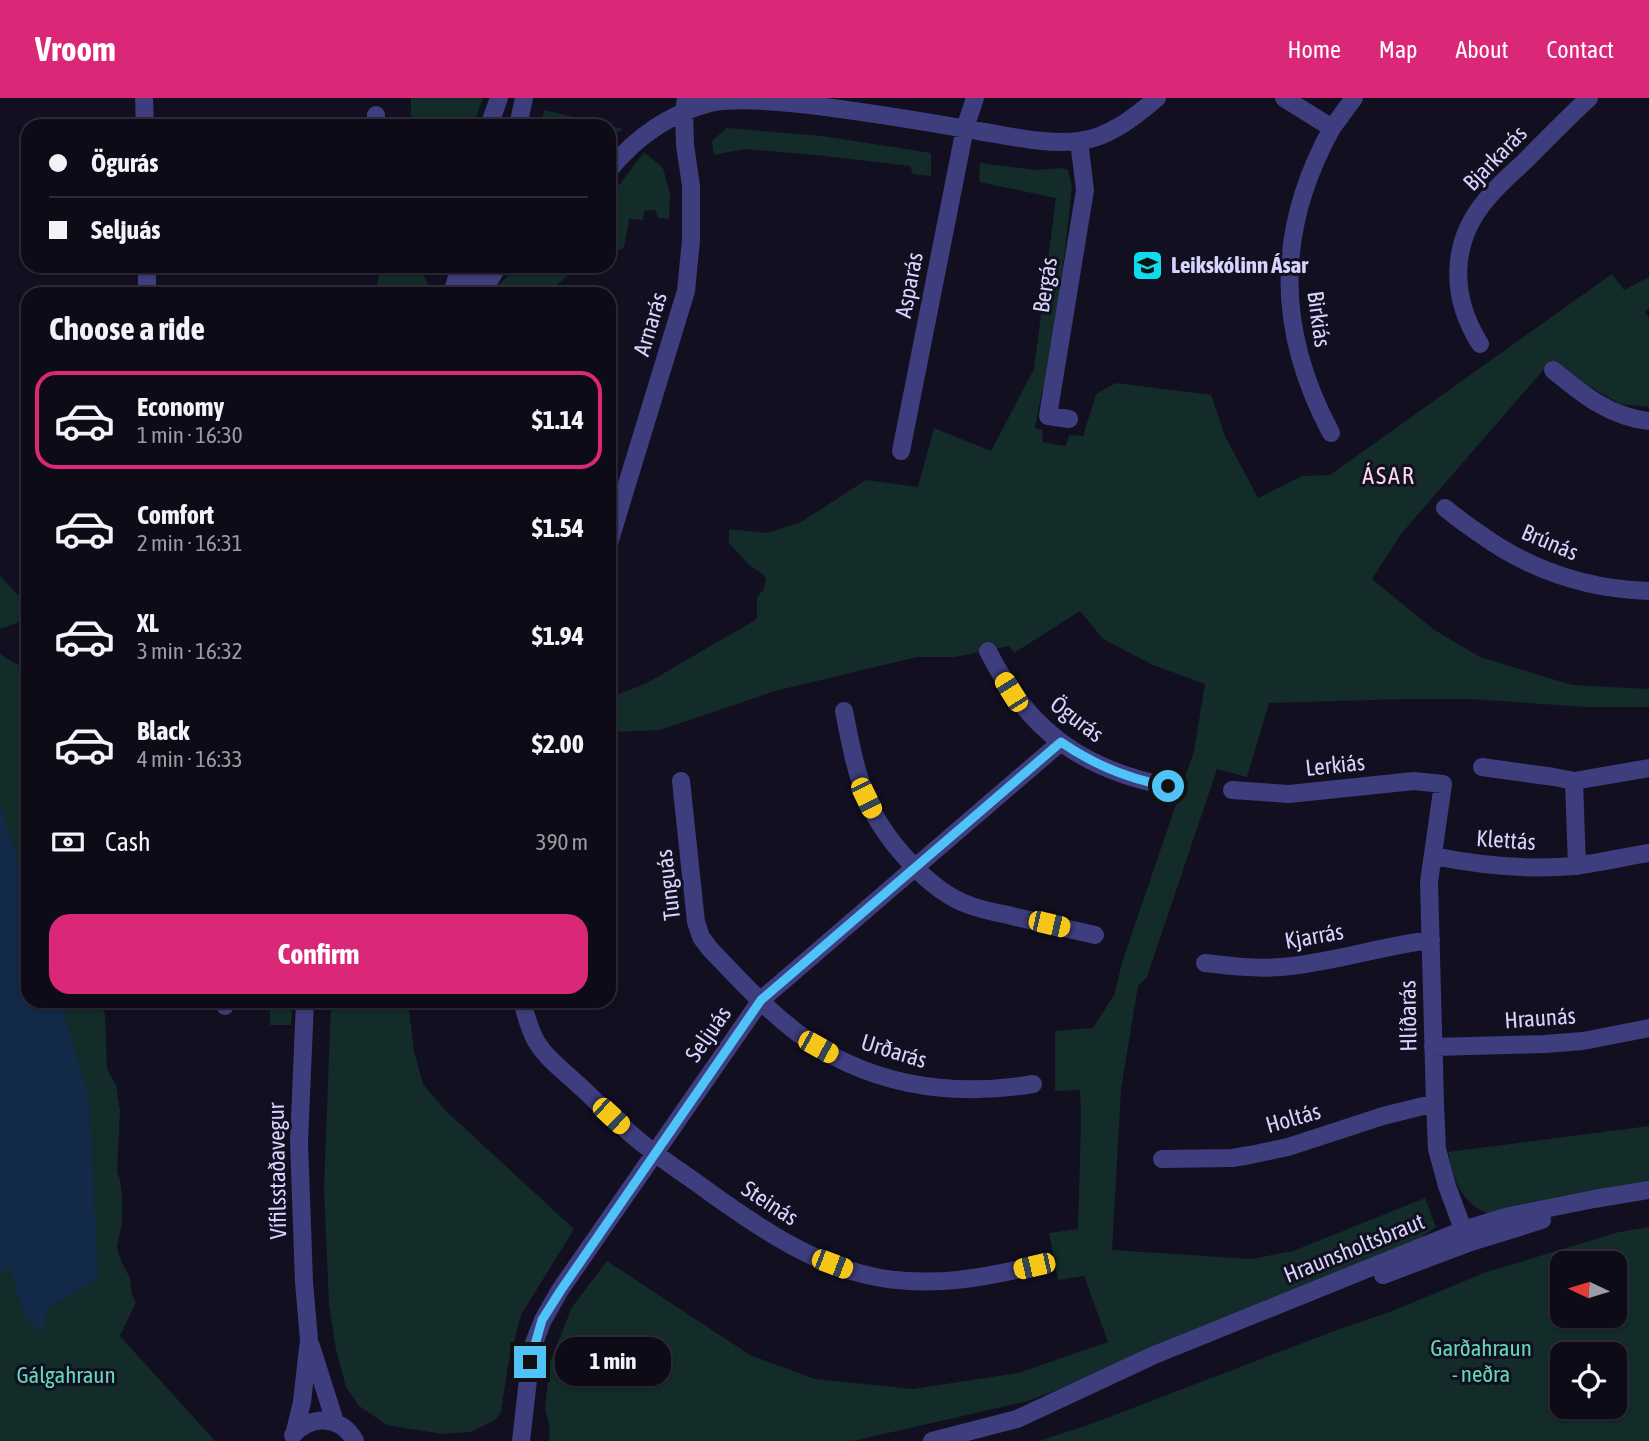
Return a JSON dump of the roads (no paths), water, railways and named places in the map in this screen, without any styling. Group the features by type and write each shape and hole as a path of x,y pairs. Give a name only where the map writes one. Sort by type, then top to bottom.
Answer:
{"street":[{"path":"144,98 145,119"},
{"path":"492,119 499,98"},
{"path":"502,119 507,98"},
{"path":"520,119 524,98"},
{"name":"Asparás","path":"901,451 965,128 975,98"},
{"path":"616,162 645,134 685,105 767,100 876,114 1045,142 1079,141 1097,137 1120,126 1157,98"},
{"path":"1284,98 1332,128"},
{"name":"Birkiás","path":"1331,433 1313,397 1299,358 1290,304 1290,276 1293,236 1311,170 1332,128 1354,98"},
{"name":"Bjarkarás","path":"1480,344 1464,314 1458,280 1461,250 1470,223 1485,200 1588,98"},
{"name":"Arnarás","path":"616,520 686,291 691,240 691,186 685,145 685,105"},
{"name":"Bergás","path":"1069,419 1048,416 1085,190 1079,141"},
{"path":"1553,370 1602,407 1632,419 1649,421"},
{"name":"Brúnás","path":"1445,508 1480,535 1541,568 1585,583 1649,591"},
{"name":"Ögurás","path":"988,651 1011,692 1042,727 1061,742 1080,755 1122,775 1168,786"},
{"path":"844,710 866,798 897,848 915,867 945,893 968,905 1095,935"},
{"name":"Seljuás","path":"521,1441 530,1362 542,1320 761,1000 1061,742"},
{"path":"1482,767 1574,781 1649,768"},
{"name":"Tunguás","path":"681,781 696,922 701,937 710,950 761,1000"},
{"name":"Lerkiás","path":"1232,790 1273,794 1414,781 1443,783"},
{"path":"1574,781 1577,866"},
{"name":"Hlíðarás","path":"1443,783 1429,882 1437,1149 1466,1237"},
{"name":"Klettás","path":"1433,856 1525,867 1555,867 1577,866 1649,853"},
{"name":"Kjarrás","path":"1205,963 1280,967 1317,962 1399,943 1431,940"},
{"name":"Urðarás","path":"761,1000 797,1033 818,1047 886,1078 959,1090 1033,1084"},
{"name":"Vífilsstaðavegur","path":"292,1436 302,1402 309,1340 299,1142 305,1008"},
{"name":"Steinás","path":"524,1008 536,1042 632,1135 760,1228 798,1250 846,1269 892,1279 927,1282 985,1277 1034,1266"},
{"name":"Hraunás","path":"1433,1047 1583,1041 1649,1028"},
{"name":"Holtás","path":"1163,1159 1212,1159 1250,1155 1288,1147 1383,1116 1435,1103"},
{"name":"Hraunsholtsbraut","path":"932,1441 1017,1419 1089,1387 1156,1366 1331,1296 1466,1237 1509,1229 1649,1192"},
{"name":"Vífilsstaðavegur","path":"309,1340 335,1422"},
{"name":"Vífilsstaðavegur","path":"292,1436 310,1422 327,1420 344,1427 355,1441"}],"water":[{"path":"0,803 21,872 21,1008 62,1008 89,1096 98,1279 47,1308 45,1333 25,1317 11,1270 0,1270"}],"place":[{"name":"Leikskólinn Ásar","path":"1148,265"}],"district":[{"name":"ÁSAR","path":"1389,475"}],"park label":[{"name":"Garðahraun - neðra","path":"1481,1361"},
{"name":"Gálgahraun","path":"66,1375"}]}
